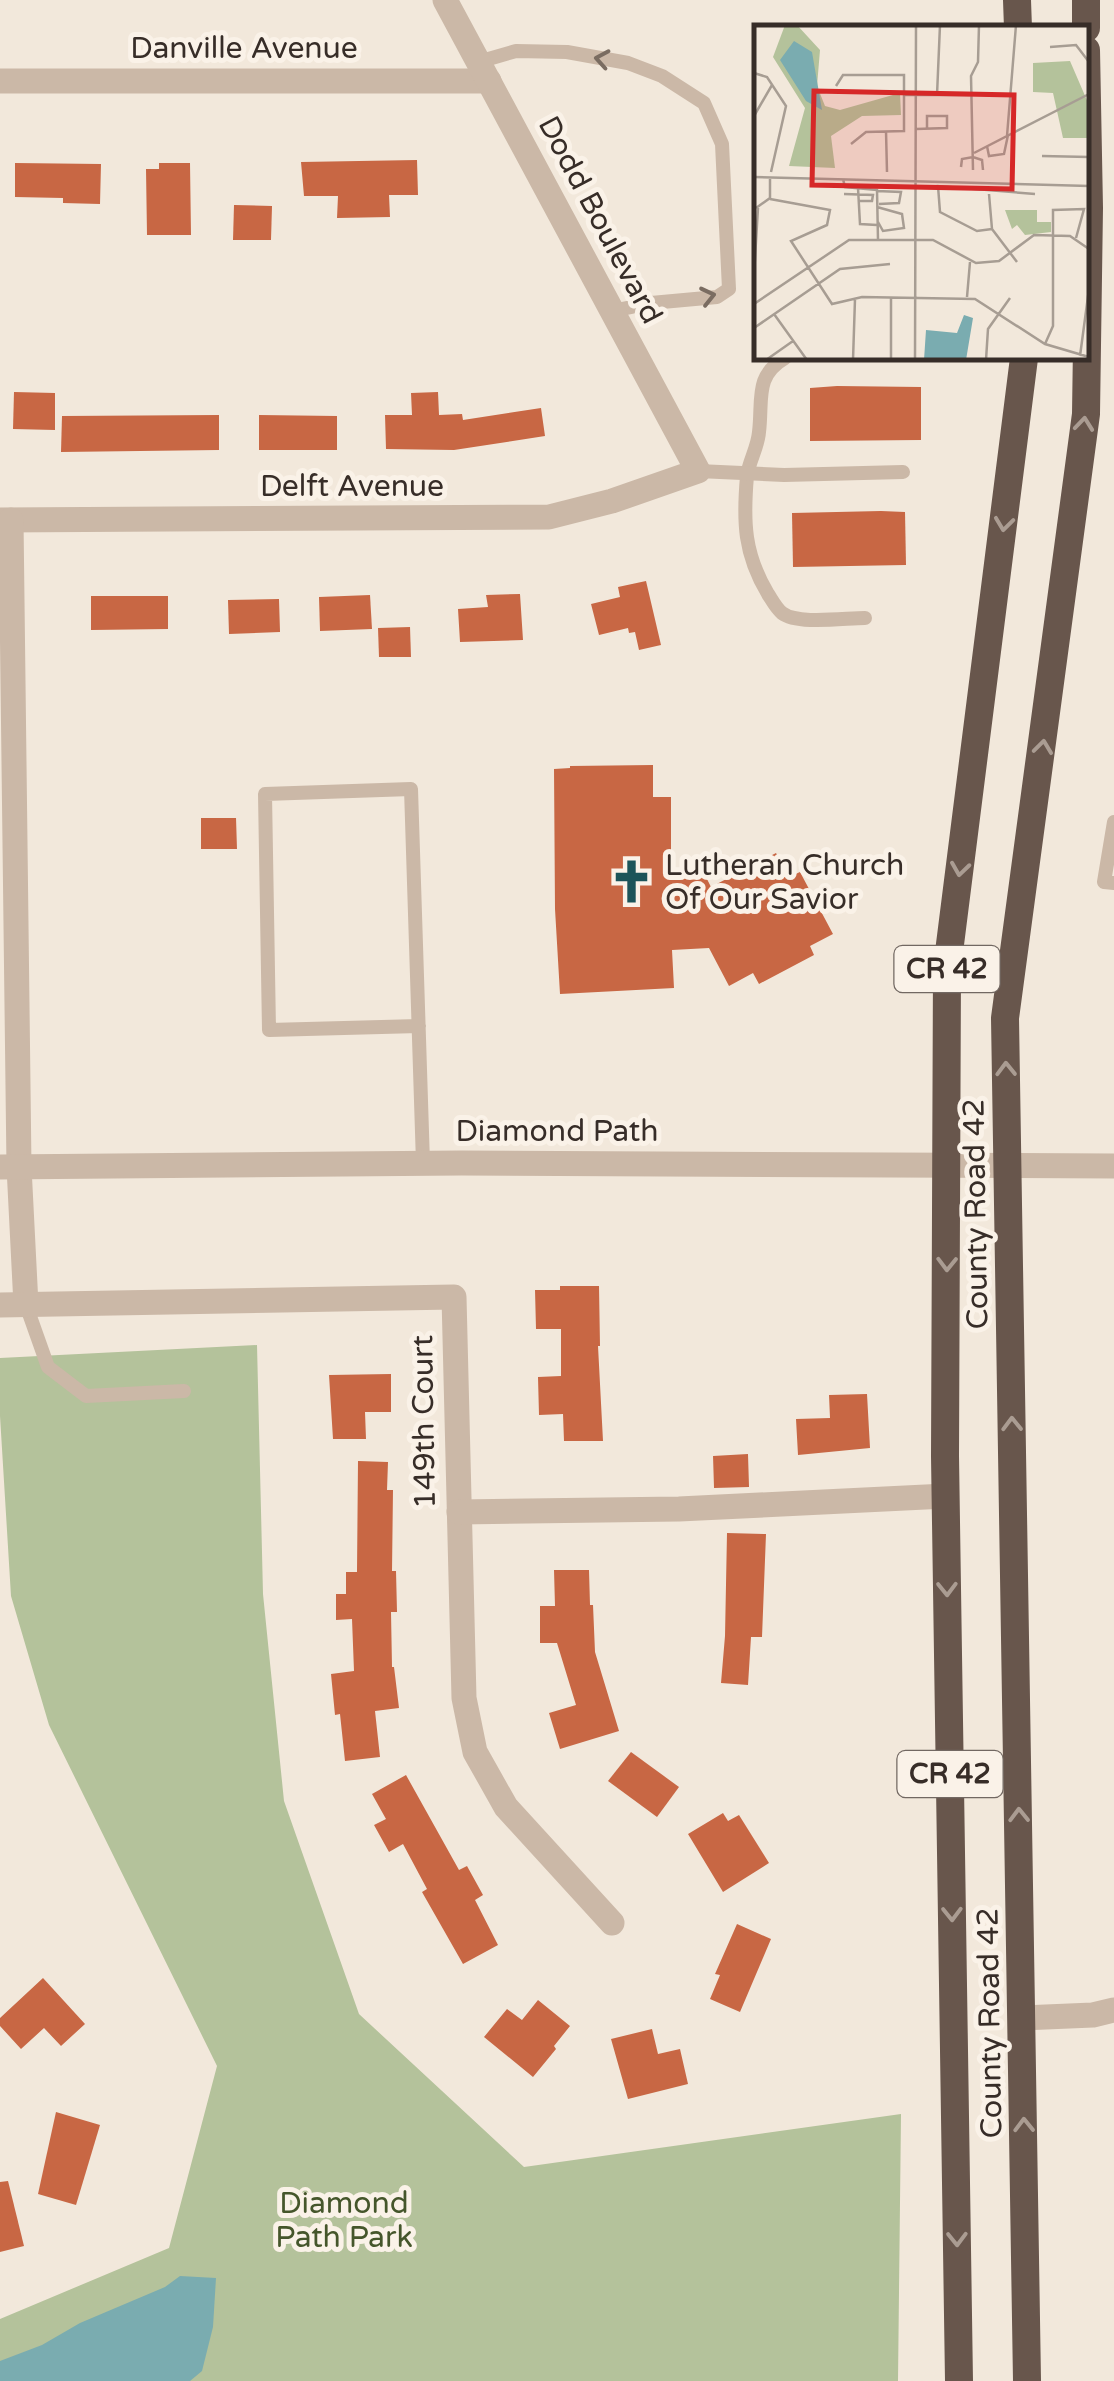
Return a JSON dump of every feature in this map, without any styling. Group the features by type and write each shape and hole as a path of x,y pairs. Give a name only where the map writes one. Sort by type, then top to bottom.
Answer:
{"highway":[{"path":"1017,0 1018,25"},
{"name":"County Road 42","path":"960,2381 946,1496 947,968 1024,360"},
{"name":"County Road 42","path":"1028,2381 1006,1018 1086,414 1087,360"}],"street":[{"name":"Dodd Boulevard","path":"445,0 698,470"},
{"name":"Danville Avenue","path":"0,80 484,72"},
{"name":"Delft Avenue","path":"6,520 549,517 612,501 698,470"},
{"path":"6,520 13,1305"},
{"name":"Diamond Path","path":"10,1167 1114,1166"},
{"name":"149th Court","path":"13,1305 454,1297 464,1698 475,1752 506,1808 612,1923"},
{"path":"458,1512 680,1509 946,1496"},
{"path":"1022,2018 1093,2015 1114,2010"}],"lane":[{"path":"484,72 516,51 567,52 628,63 662,76 704,103 722,144 729,288 717,297 612,311"},
{"path":"783,360 767,372 762,383 759,436 747,472 748,552 759,580 782,614 793,618 865,618"},
{"path":"698,470 784,475 902,472"},
{"path":"419,1026 269,1030 266,794 411,789 419,1026 423,1164"},
{"path":"1114,822 1104,882 1114,884"},
{"path":"13,1305 48,1366 86,1396 184,1391"}],"green space":[{"name":"Diamond Path Park","path":"257,1345 263,1594 284,1801 359,2014 524,2167 901,2114 898,2381 0,2381 0,2319 169,2248 217,2066 49,1725 11,1596 0,1358"}],"water":[{"path":"180,2276 216,2278 213,2327 202,2371 190,2381 0,2381 0,2361 165,2287"}],"building":[{"path":"417,160 418,195 389,195 390,217 337,218 338,196 304,196 301,162"},
{"path":"15,163 101,164 100,204 15,197"},
{"path":"159,163 190,163 191,235 147,235 146,169 159,169"},
{"path":"234,205 272,206 271,240 233,240"},
{"path":"921,387 921,440 810,441 810,388"},
{"path":"14,392 55,393 55,430 13,429"},
{"path":"438,392 439,415 462,414 463,420 541,408 545,436 454,450 386,449 385,415 412,415 411,393"},
{"path":"219,415 219,450 61,452 62,416"},
{"path":"259,415 337,416 337,450 259,450"},
{"path":"905,512 906,565 793,567 792,513"},
{"path":"646,581 661,645 639,650 635,632 629,633 628,628 599,635 591,604 620,597 618,587"},
{"path":"520,594 523,640 460,642 458,609 488,607 486,595"},
{"path":"370,595 372,629 320,631 319,597"},
{"path":"91,596 168,596 168,629 91,630"},
{"path":"279,599 280,632 229,634 228,600"},
{"path":"410,627 411,657 379,657 378,628"},
{"name":"Lutheran Church Of Our Savior","path":"653,765 653,797 671,797 671,873 704,873 711,887 776,853 789,877 800,872 833,934 810,946 814,955 759,984 753,973 729,986 709,948 672,950 674,988 560,994 554,769"},
{"path":"201,818 236,818 237,849 201,849"},
{"path":"560,1286 599,1286 603,1441 564,1441 563,1414 539,1415 538,1377 561,1376 561,1329 536,1329 535,1290 560,1290"},
{"path":"391,1374 391,1412 365,1412 366,1439 333,1439 329,1375"},
{"path":"867,1394 870,1448 798,1455 796,1419 830,1418 829,1395"},
{"path":"748,1454 749,1487 714,1488 713,1456"},
{"path":"358,1461 388,1462 387,1490 393,1490 392,1571 396,1571 397,1612 391,1612 392,1667 399,1708 375,1711 380,1757 345,1761 331,1674 354,1671 352,1619 336,1620 336,1594 346,1594 346,1572 357,1572"},
{"path":"727,1533 766,1534 762,1637 751,1637 748,1685 721,1683"},
{"path":"554,1570 589,1570 595,1652 619,1731 560,1749 549,1713 576,1705 557,1643 540,1643 540,1606 555,1606"},
{"path":"631,1752 679,1787 657,1817 608,1781"},
{"path":"406,1775 459,1870 467,1866 483,1895 475,1900 498,1945 463,1964 422,1892 427,1889 403,1844 389,1852 374,1825 386,1819 372,1794"},
{"path":"723,1813 728,1821 739,1815 769,1863 723,1892 688,1834"},
{"path":"737,1924 771,1939 740,2012 710,1999 720,1975 715,1974"},
{"path":"43,1978 85,2024 61,2046 44,2028 21,2049 0,2026 0,2018"},
{"path":"538,2000 570,2026 533,2077 484,2037 507,2009 522,2020"},
{"path":"652,2029 658,2054 680,2049 688,2084 628,2099 611,2039"},
{"path":"56,2112 100,2125 76,2205 38,2194"},
{"path":"8,2181 24,2246 0,2252 0,2182"}],"place":[{"name":"Lutheran Church Of Our Savior","path":"632,882"}]}
